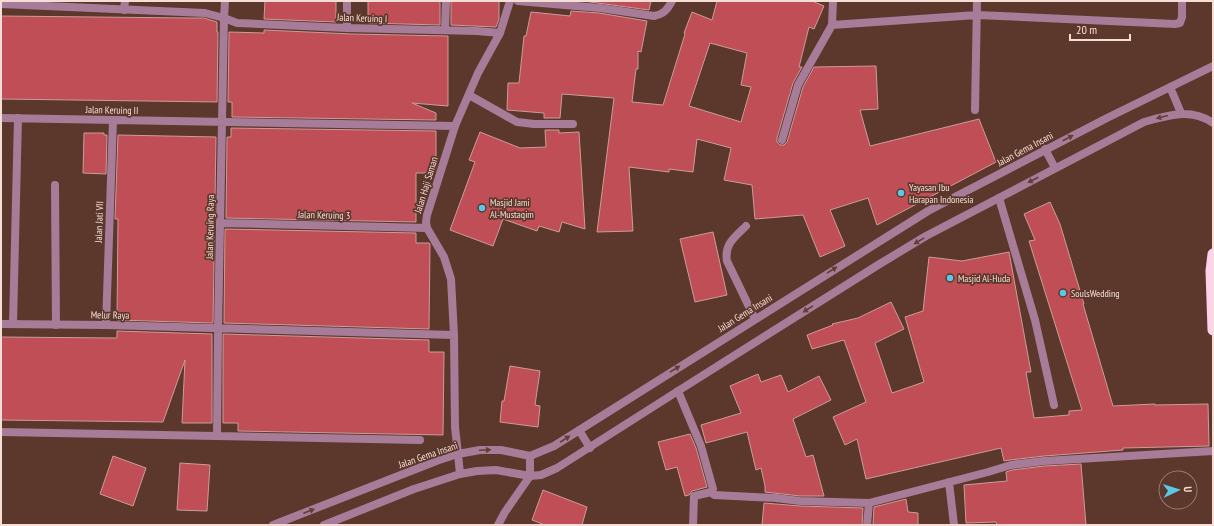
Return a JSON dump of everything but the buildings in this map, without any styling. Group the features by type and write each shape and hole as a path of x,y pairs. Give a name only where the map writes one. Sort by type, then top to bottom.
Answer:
{"highway":[{"path":"1213,254 1213,330"}],"street":[{"path":"124,1 124,10"},
{"name":"Jalan Keruing Raya","path":"217,436 225,1"},
{"path":"347,1 347,28"},
{"path":"445,30 446,1"},
{"name":"Jalan Haji Saman","path":"460,474 454,426 454,335 451,279 444,257 427,228 426,222 455,126 478,73 500,33 510,1"},
{"path":"518,1 600,8 654,16 661,14 668,8 672,1"},
{"path":"782,140 798,85 832,25 833,1"},
{"path":"975,110 977,1"},
{"path":"832,25 977,15 1175,24 1180,22 1182,17 1182,1"},
{"name":"Jalan Keruing I","path":"1,4 204,13 237,23 500,33"},
{"name":"Jalan Gema Insani","path":"273,525 439,460 458,454 480,450 500,450 530,456 554,446 928,211 1045,149 1213,66"},
{"path":"1170,87 1182,113"},
{"path":"469,95 517,122 534,124 573,124"},
{"path":"324,525 414,489 460,474 496,470 530,476 558,468 926,236 1055,168 1144,122 1162,116 1182,113 1198,115 1213,123"},
{"name":"Jalan Keruing II","path":"1,118 455,126"},
{"path":"13,324 18,118"},
{"name":"Jalan Jati VII","path":"106,325 113,120"},
{"path":"1045,149 1055,168"},
{"path":"55,185 56,325"},
{"path":"999,198 1035,320 1054,405"},
{"name":"Jalan Keruing 3","path":"220,223 427,228"},
{"path":"746,226 729,244 725,253 727,261 755,319"},
{"name":"Melur Raya","path":"1,324 106,325 454,335"},
{"path":"678,391 701,446 713,489 711,492"},
{"path":"579,430 590,448"},
{"path":"1,432 420,440"},
{"path":"692,525 694,496 711,492 714,495 776,498 800,501 869,503 1011,465 1044,461 1213,451"},
{"path":"498,525 505,512 530,476 530,456"},
{"path":"949,482 954,525"},
{"path":"866,525 869,503"}],"place":[{"name":"Yayasan Ibu Harapan Indonesia","path":"901,193"},
{"name":"Masjid Jami Al-Mustaqim","path":"482,208"},
{"name":"Masjid Al-Huda","path":"950,278"},
{"name":"SoulsWedding","path":"1063,293"}]}
